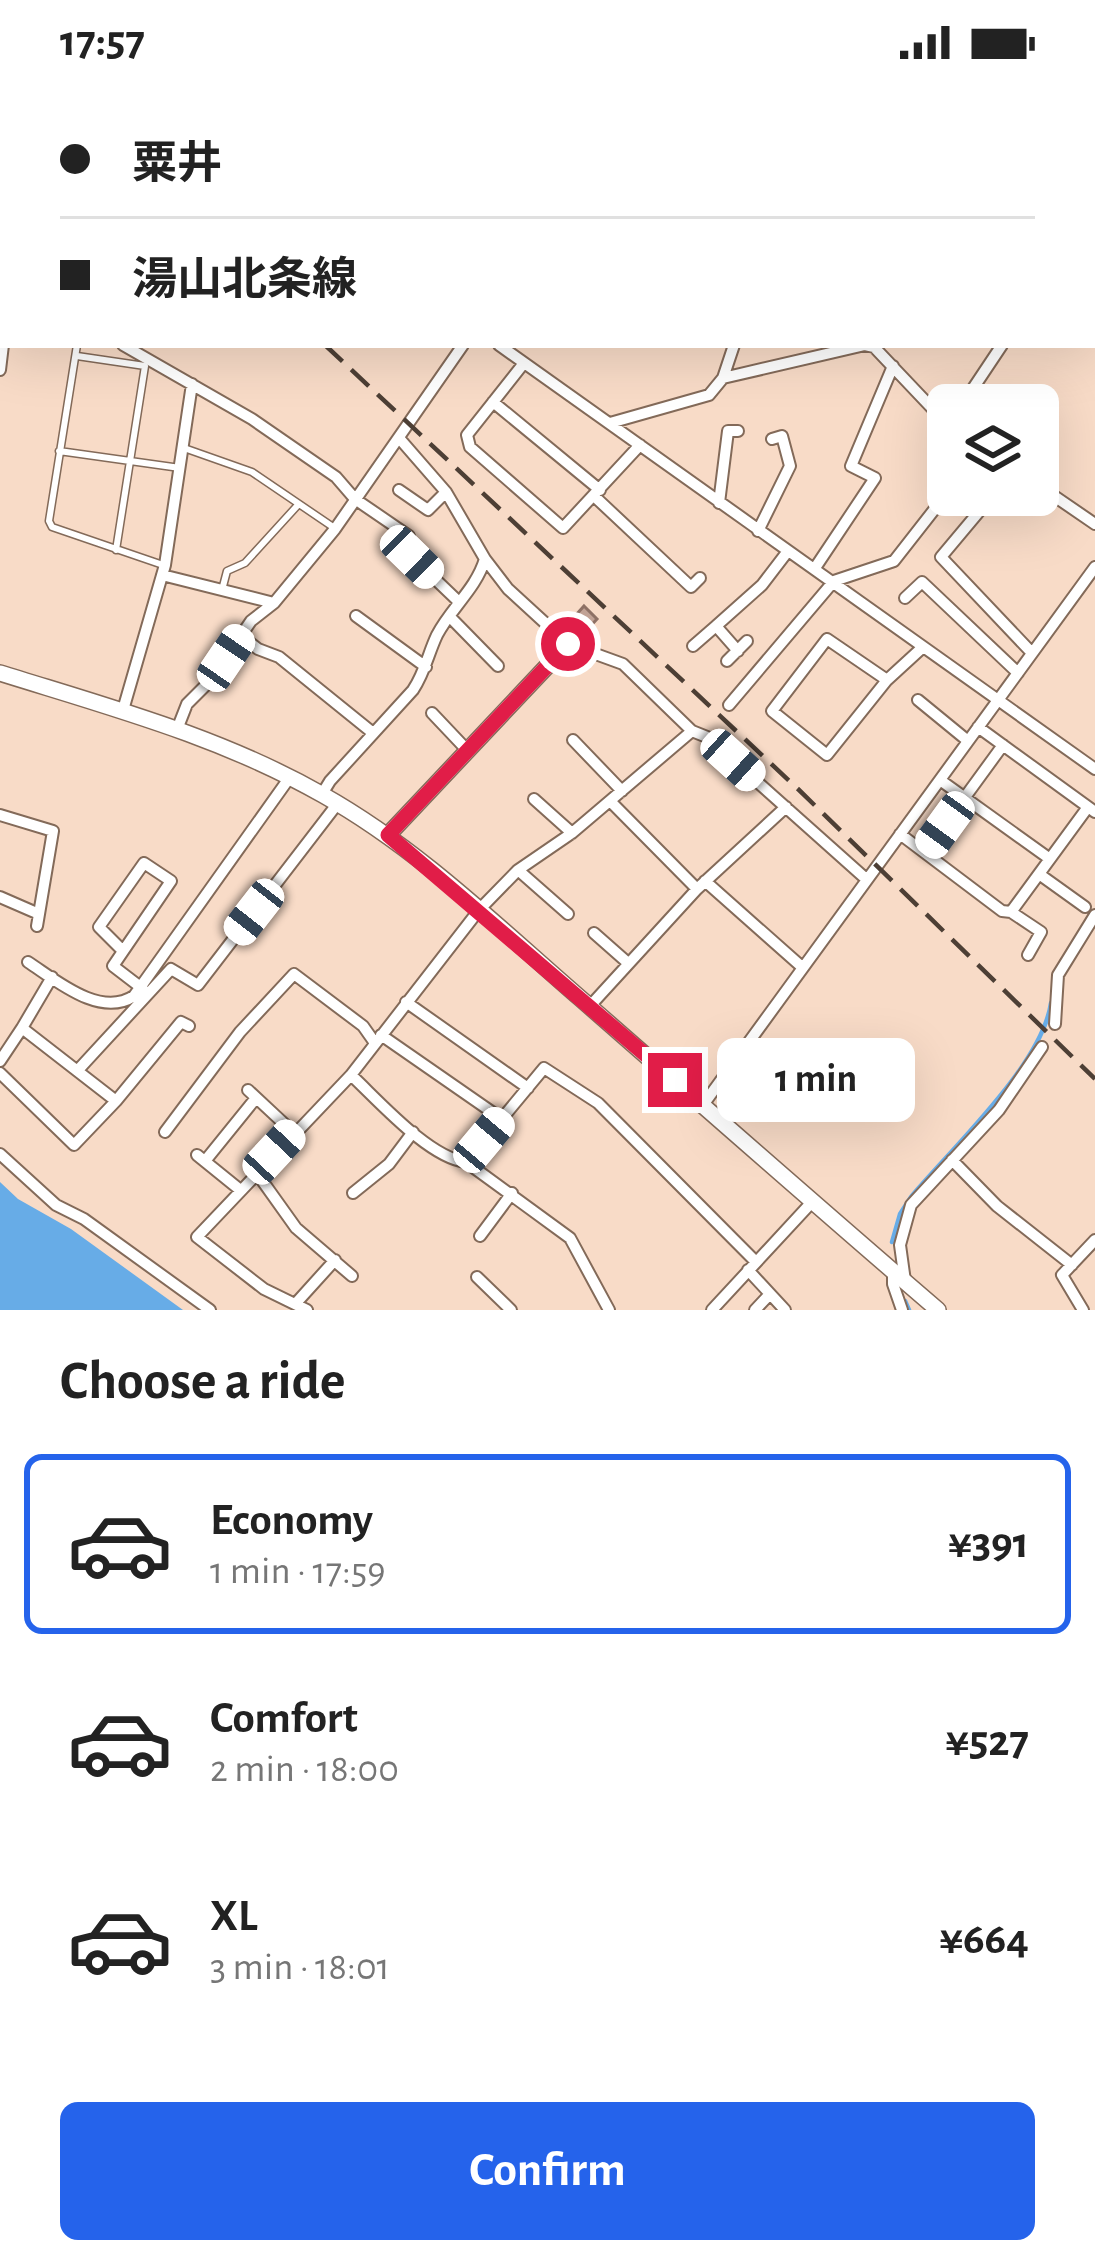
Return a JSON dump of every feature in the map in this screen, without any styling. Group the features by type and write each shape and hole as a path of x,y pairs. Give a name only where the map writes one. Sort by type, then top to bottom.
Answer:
{"main road":[{"path":"388,835 568,644"},
{"path":"0,673 178,727 290,777 388,835 938,1310"}],"street":[{"path":"178,727 188,704 211,680 240,635 274,603 335,529 461,348"},
{"path":"503,348 1095,769"},
{"path":"610,423 709,394 724,378 733,348"},
{"path":"724,378 852,348"},
{"path":"876,348 927,402"},
{"path":"976,384 1000,348"},
{"path":"140,349 336,476 356,500 409,536 412,557 460,602"},
{"path":"524,363 467,435 470,446 563,528 640,445"},
{"path":"815,568 875,478 851,466 892,366"},
{"path":"123,710 164,570 192,384"},
{"path":"493,403 597,493 692,587 700,578"},
{"path":"719,503 728,431 738,431"},
{"path":"758,531 790,466 782,436 772,439"},
{"path":"399,438 446,492 508,589 568,644 623,664 692,731 707,737 865,878"},
{"path":"399,490 428,509 446,492"},
{"path":"1059,499 1095,524"},
{"path":"729,705 834,581 893,561 928,516"},
{"path":"975,516 941,557 1032,653"},
{"path":"693,646 762,585 788,551"},
{"path":"322,794 413,690 439,632 479,577 485,559"},
{"path":"703,1105 1095,567"},
{"path":"164,570 274,603"},
{"path":"905,598 922,582 1018,673"},
{"path":"356,616 426,667"},
{"path":"450,617 498,667"},
{"path":"716,626 742,646 727,662"},
{"path":"240,635 279,657 373,733"},
{"path":"887,680 827,640 772,711 827,755 887,680 923,647"},
{"path":"919,700 968,741"},
{"path":"432,713 467,750"},
{"path":"978,727 1091,809 1011,913"},
{"path":"335,1260 302,1306 264,1289 197,1237 351,1075 479,910 518,870 572,833 692,731"},
{"path":"573,740 622,791"},
{"path":"925,852 1004,745"},
{"path":"78,1070 146,991 290,777"},
{"path":"940,780 1050,859"},
{"path":"535,799 572,833"},
{"path":"610,801 701,885 802,967"},
{"path":"28,962 87,998 113,1004 146,991 171,969 198,985 338,803"},
{"path":"590,1006 701,885 786,807"},
{"path":"0,815 53,831 38,920 0,897"},
{"path":"900,834 1002,911 1041,932 1028,955"},
{"path":"123,951 99,927 145,863 171,880 113,966 146,991"},
{"path":"518,870 568,914"},
{"path":"1039,874 1090,911 1058,975 1055,1024"},
{"path":"594,933 628,963"},
{"path":"165,1132 240,1032 294,974 378,1039 502,1119"},
{"path":"0,1061 52,977"},
{"path":"406,1002 528,1088"},
{"path":"0,1072 74,1145 182,1022 189,1026"},
{"path":"22,1028 116,1101"},
{"path":"902,1310 892,1284 899,1276 906,1220 919,1194 999,1110 1042,1047"},
{"path":"466,1162 544,1069 598,1103 752,1266 785,1310"},
{"path":"351,1075 413,1132 454,1160 466,1162 571,1238 609,1310"},
{"path":"239,1189 201,1158 252,1094 292,1132"},
{"path":"353,1193 389,1164 413,1132"},
{"path":"0,1154 56,1205 84,1219 210,1310"},
{"path":"952,1160 997,1206 1072,1264"},
{"path":"256,1172 296,1228 352,1276"},
{"path":"480,1236 512,1193"},
{"path":"712,1310 812,1202"},
{"path":"1083,1310 1062,1276 1095,1240"},
{"path":"477,1276 512,1310"},
{"path":"755,1310 770,1294"}],"lane":[{"path":"77,348 49,514 52,527 164,570"},
{"path":"76,356 145,366 116,550"},
{"path":"184,448 252,472 335,529"},
{"path":"59,451 181,469"},
{"path":"222,590 227,571 244,562 297,506"}],"water":[{"path":"0,1182 18,1199 71,1229 183,1310 0,1310"}],"building":[{"path":"584,606 597,619 585,632 574,617"}],"waterway":[{"path":"892,1242 911,1197 1014,1079 1044,1027 1051,1003"},
{"path":"905,1301 909,1310"}],"railway":[{"path":"328,348 798,789 1095,1079"}],"route":[{"path":"568,644 388,835 675,1080"}]}
